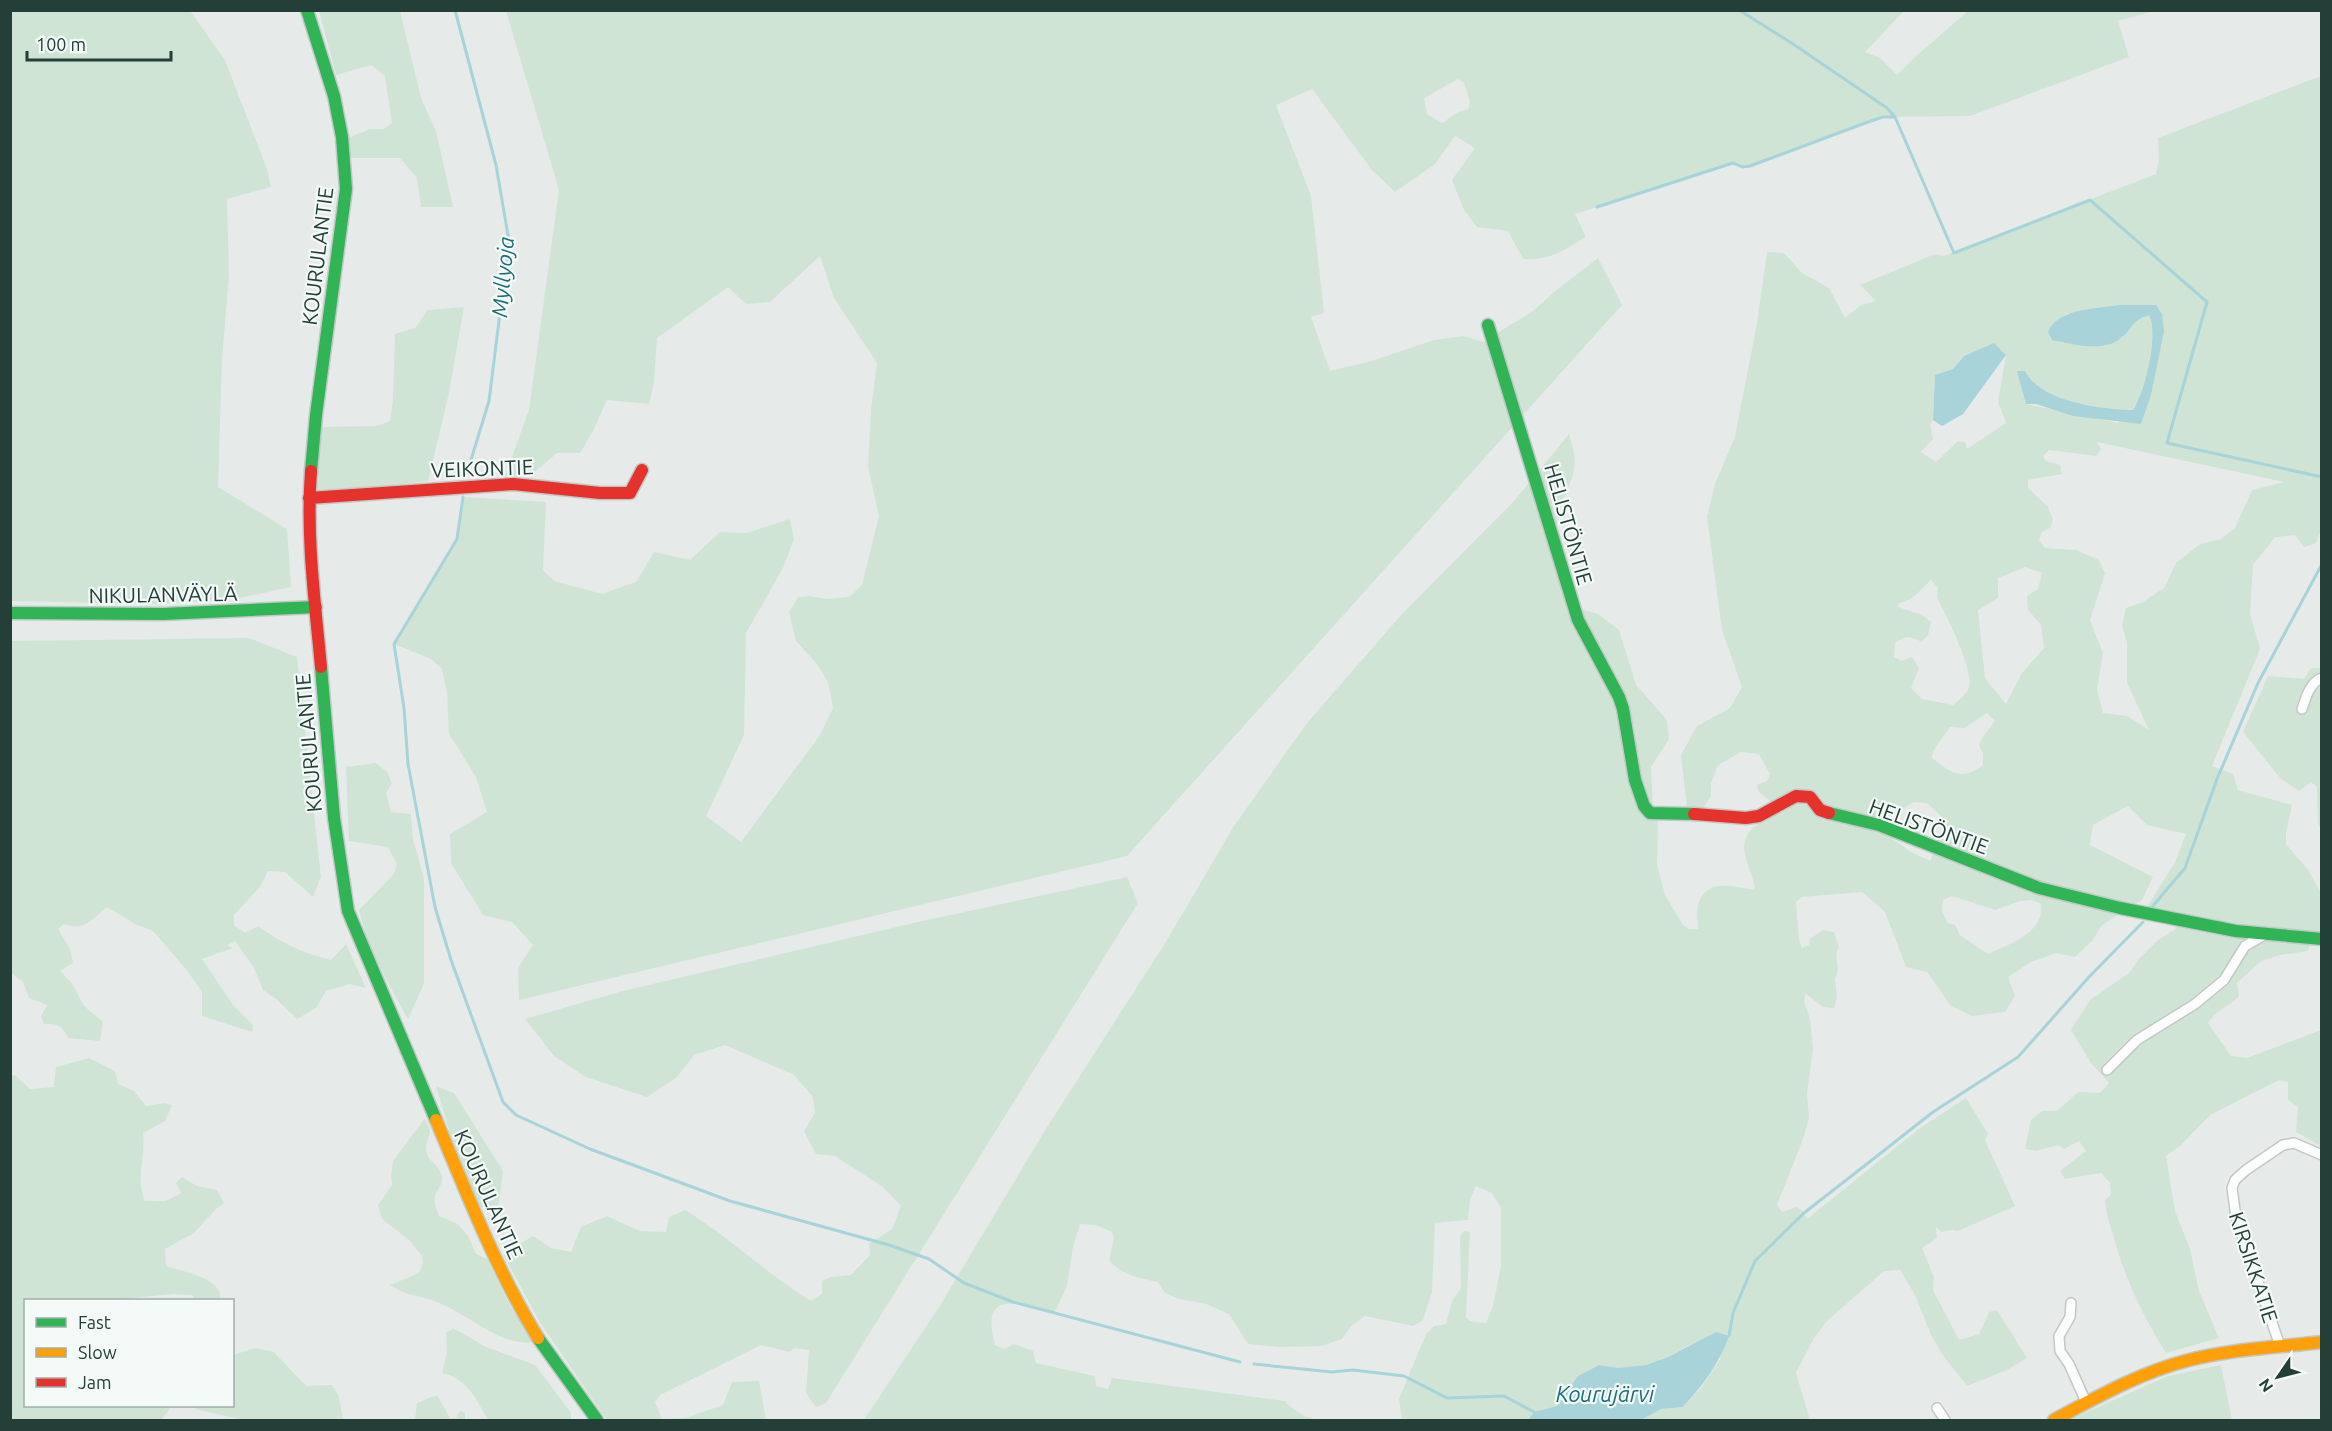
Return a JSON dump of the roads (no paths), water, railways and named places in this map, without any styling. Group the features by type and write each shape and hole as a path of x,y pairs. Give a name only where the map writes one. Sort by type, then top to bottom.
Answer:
{"street":[{"name":"KOURULANTIE","path":"307,10 334,96 342,138 346,189 316,415 309,498 310,545 334,818 348,911 491,1251 519,1307 547,1353 597,1420"},
{"name":"HELISTÖNTIE","path":"1488,325 1573,606 1581,628 1616,690 1622,708 1642,805 1650,813 1746,818 1759,816 1796,796 1810,797 1820,810 1836,816 1879,825 2039,888 2120,908 2264,934 2322,939"},
{"name":"VEIKONTIE","path":"309,498 513,484 543,485 604,494 630,493 642,470"},
{"name":"NIKULANVÄYLÄ","path":"10,613 169,615 316,607"},
{"path":"2302,709 2308,692 2316,680 2322,678"},
{"path":"2107,1070 2137,1040 2195,1004 2224,980 2246,946 2264,934"},
{"name":"KIRSIKKATIE","path":"2280,1346 2236,1217 2232,1188 2235,1180 2246,1170 2283,1145 2294,1143 2322,1155"},
{"path":"2071,1303 2070,1317 2059,1336 2060,1351 2069,1364 2086,1402"},
{"path":"2054,1420 2138,1378 2186,1361 2280,1346 2322,1342"},
{"path":"1937,1408 1945,1420"}],"water":[{"path":"2119,305 2156,305 2162,314 2164,331 2151,395 2141,424 2073,416 2036,404 2026,404 2017,371 2025,371 2033,382 2058,397 2090,406 2133,410 2138,402 2149,363 2152,324 2149,315 2135,322 2114,343 2106,345 2088,346 2052,340 2048,332 2060,318 2069,314"},
{"path":"1994,343 2006,355 1963,414 1942,426 1933,420 1935,375 1953,369 1964,356"},
{"name":"Kourujärvi","path":"1716,1332 1729,1336 1725,1346 1710,1374 1683,1407 1661,1409 1641,1420 1528,1420 1534,1412 1557,1406 1578,1376 1599,1365 1618,1368 1646,1365 1668,1357"}],"waterway":[{"name":"Myllyoja","path":"455,10 496,165 509,241 489,401 467,473"},
{"path":"1739,10 1887,108 1895,117 1954,253 2090,200 2207,302 2167,443 2322,477"},
{"path":"1597,207 1733,163 1742,167 1750,166 1868,122 1883,117 1895,117"},
{"path":"463,497 457,539 394,644 404,708 408,764 435,907 451,960 503,1102 516,1115 590,1149 730,1201 889,1245 929,1259 964,1283 1013,1302 1240,1362"},
{"path":"2152,907 2185,868 2217,779 2258,683 2322,564"},
{"path":"1729,1336 1733,1313 1755,1261 1804,1213 1933,1112 2018,1057 2089,977 2143,922"},
{"path":"1254,1364 1332,1372 1353,1370 1404,1376 1447,1398 1504,1396 1534,1412"}]}
